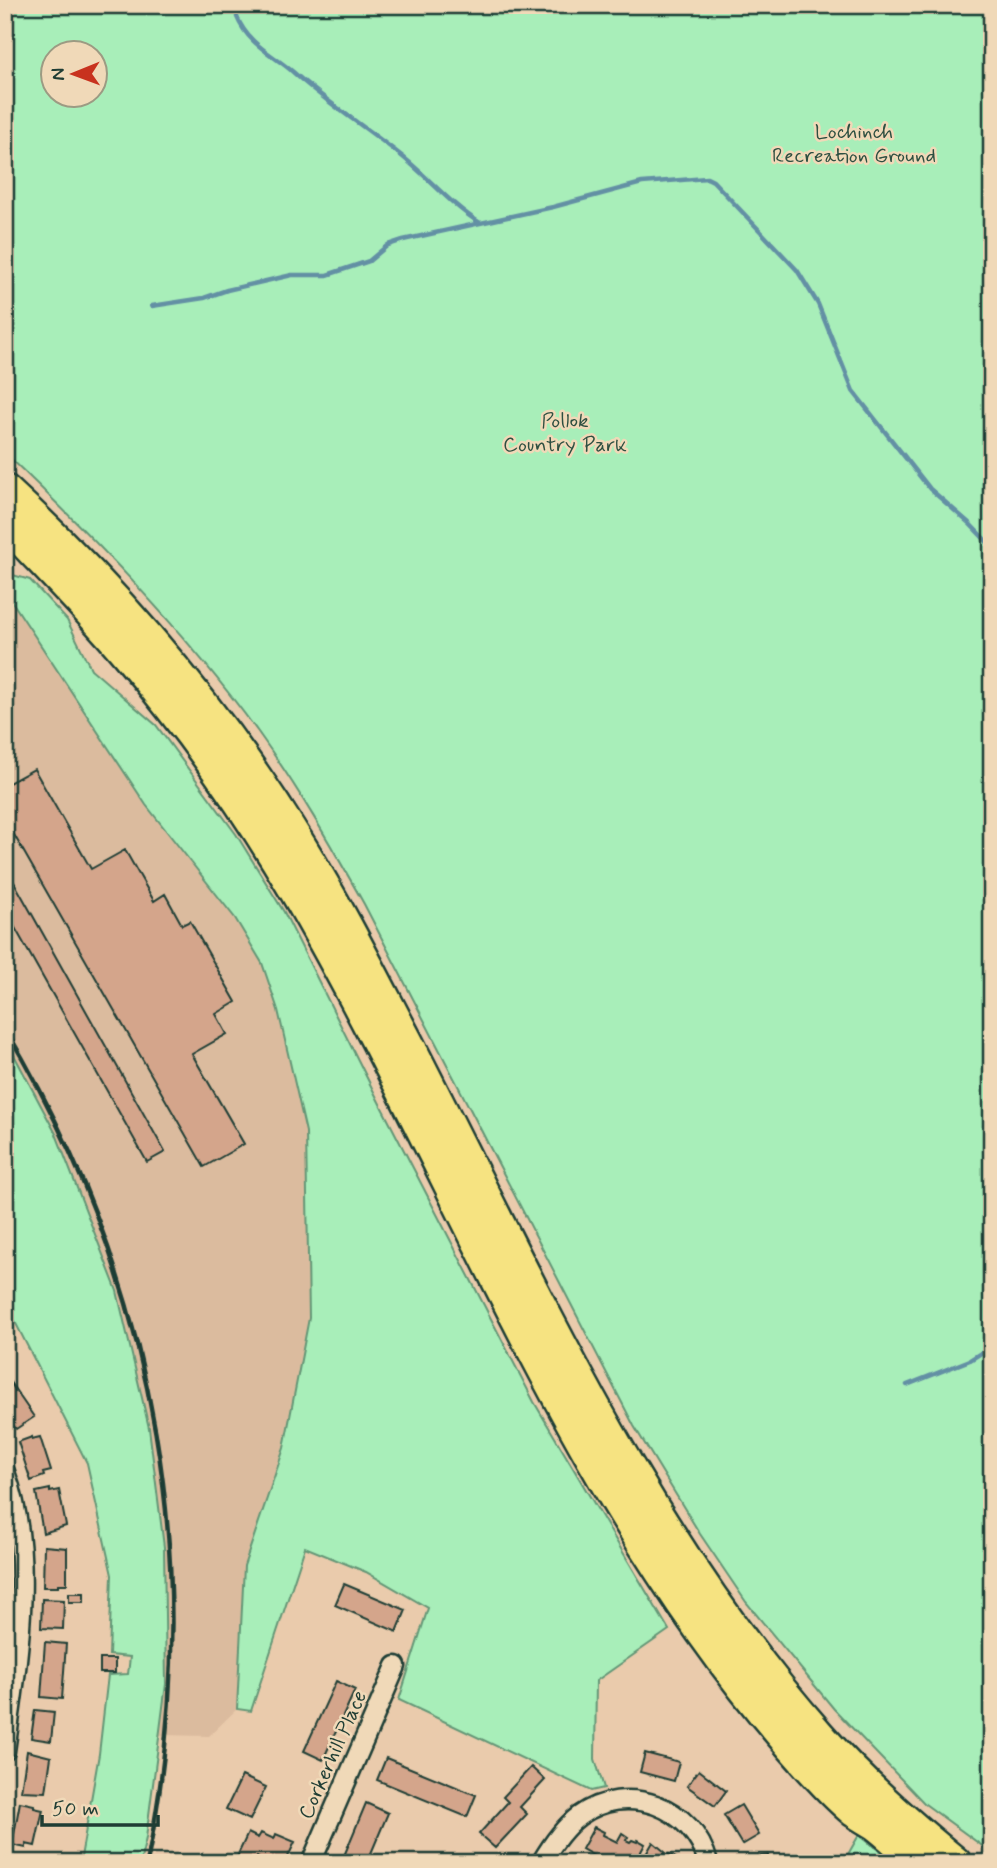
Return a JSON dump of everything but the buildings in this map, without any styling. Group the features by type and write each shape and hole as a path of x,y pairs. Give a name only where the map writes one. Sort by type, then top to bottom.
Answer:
{"highway":[{"path":"5,491 71,555 163,656 235,749 300,846 359,950 585,1393 641,1492 703,1589 773,1683 821,1739 880,1798 955,1863"},
{"path":"5,521 106,629 171,706 266,841 354,995 581,1438 641,1540 699,1627 746,1691 815,1771 856,1812 877,1825 921,1863"}],"street":[{"path":"5,1472 16,1510 22,1573 16,1673 5,1751"},
{"name":"Corkerhill Place","path":"311,1863 396,1666"},
{"path":"541,1863 550,1848 579,1816 619,1799 660,1805 682,1818 696,1835 708,1863"}],"shaded area":[{"path":"5,591 146,805 235,918 262,963 278,1010 306,1132 309,1318 284,1448 244,1566 237,1709 209,1736 159,1735 166,1684 164,1547 149,1428 117,1291 56,1134 5,1038"}],"green space":[{"name":"Pollok Country Park","path":"5,5 992,5 992,1853 925,1804 834,1709 746,1602 700,1534 634,1426 364,904 286,773 230,694 200,658 138,587 5,453"},
{"path":"5,569 9,574 30,580 67,620 91,669 156,725 236,834 284,912 534,1402 669,1630 596,1681 595,1759 604,1788 591,1791 399,1700 428,1608 366,1572 305,1547 251,1711 237,1709 244,1566 284,1448 309,1318 306,1132 278,1010 262,963 235,918 146,805 5,591"},
{"path":"5,1038 56,1134 117,1291 149,1428 164,1547 166,1684 146,1838 140,1863 80,1863 99,1754 108,1675 128,1674 130,1657 109,1655 112,1575 87,1463 5,1302"},
{"path":"859,1835 895,1863 843,1863"}],"waterway":[{"path":"237,17 247,34 261,48 403,157 459,208 480,223"},
{"path":"152,306 204,298 292,275 327,275 369,261 388,245 403,240 553,207 642,183 707,178 713,181 797,270 818,304 853,391 930,489 992,547"},
{"path":"907,1385 970,1360 992,1346"}],"railway":[{"path":"5,1028 57,1125 100,1225 133,1328 156,1432 168,1538 171,1645 164,1754 147,1863"}],"park label":[{"name":"Lochinch Recreation Ground","path":"854,144"}]}
